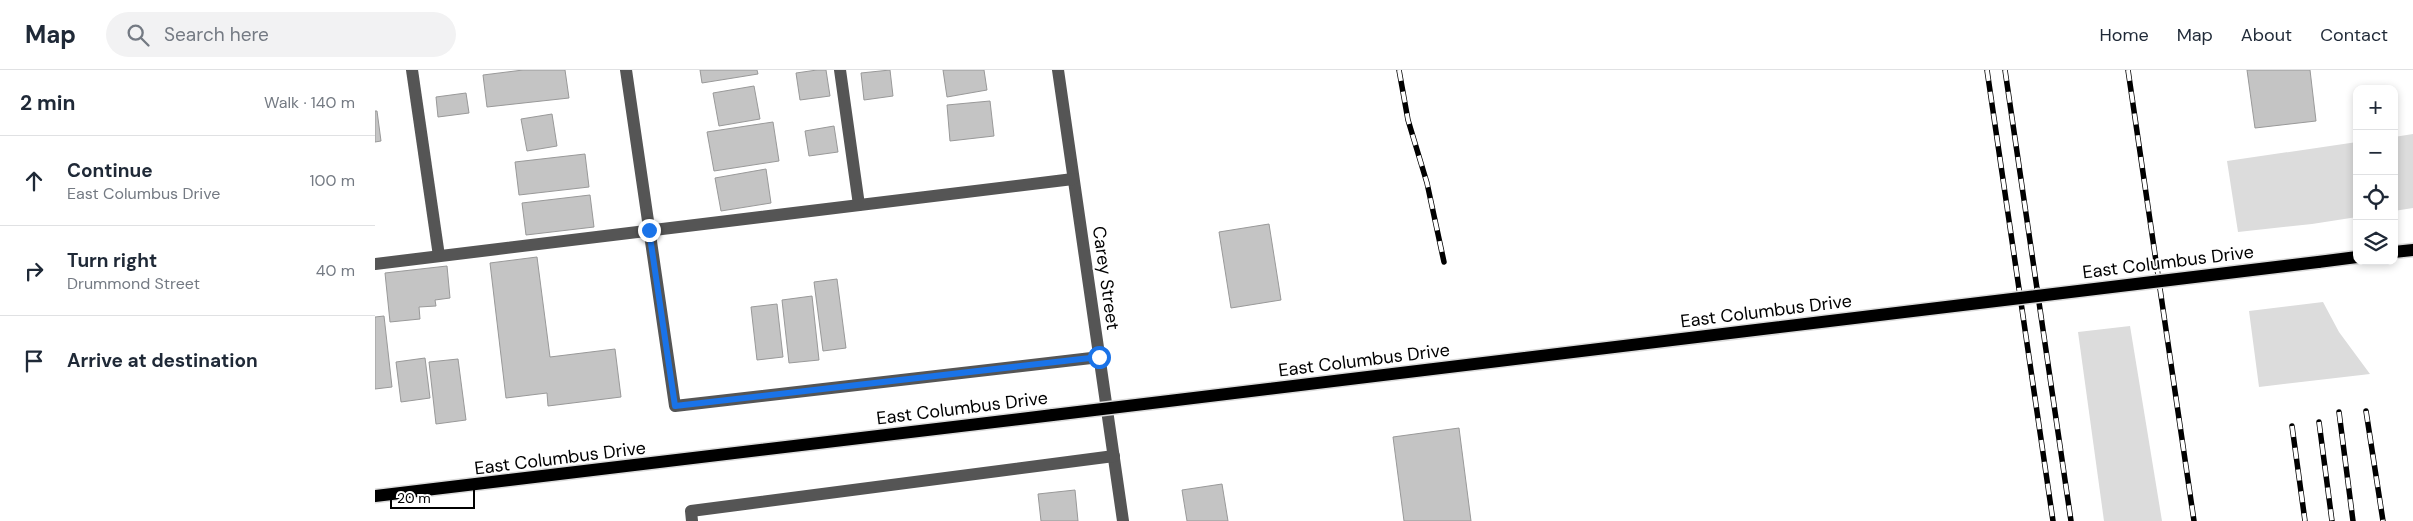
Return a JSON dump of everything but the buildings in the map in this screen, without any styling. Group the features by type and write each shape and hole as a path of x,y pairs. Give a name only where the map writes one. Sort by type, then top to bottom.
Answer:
{"main road":[{"path":"2398,252 2413,250"},
{"name":"East Columbus Drive","path":"375,496 2353,258"}],"street":[{"path":"412,70 439,256"},
{"path":"626,70 649,230"},
{"path":"840,70 859,205"},
{"name":"Carey Street","path":"1058,70 1123,521"},
{"path":"375,264 1073,179"},
{"name":"East Columbus Drive","path":"649,230 675,406 1099,357"},
{"path":"692,516 1113,456"}],"shaded area":[{"path":"2413,134 2413,208 2398,210 2398,175 2398,136"},
{"path":"2353,143 2353,218 2238,232 2227,161"},
{"path":"2323,302 2339,332 2370,374 2259,387 2249,311"},
{"path":"2130,326 2162,521 2104,521 2078,332"}],"railway":[{"path":"1399,70 1408,120 1427,183 1444,262"},
{"path":"1987,70 2053,521"},
{"path":"2005,70 2071,521"},
{"path":"2128,70 2194,521"},
{"path":"2366,411 2383,521"},
{"path":"2339,412 2353,521"},
{"path":"2319,422 2332,521"},
{"path":"2292,426 2305,521"}],"route":[{"path":"649,230 675,406 1099,357"}]}
